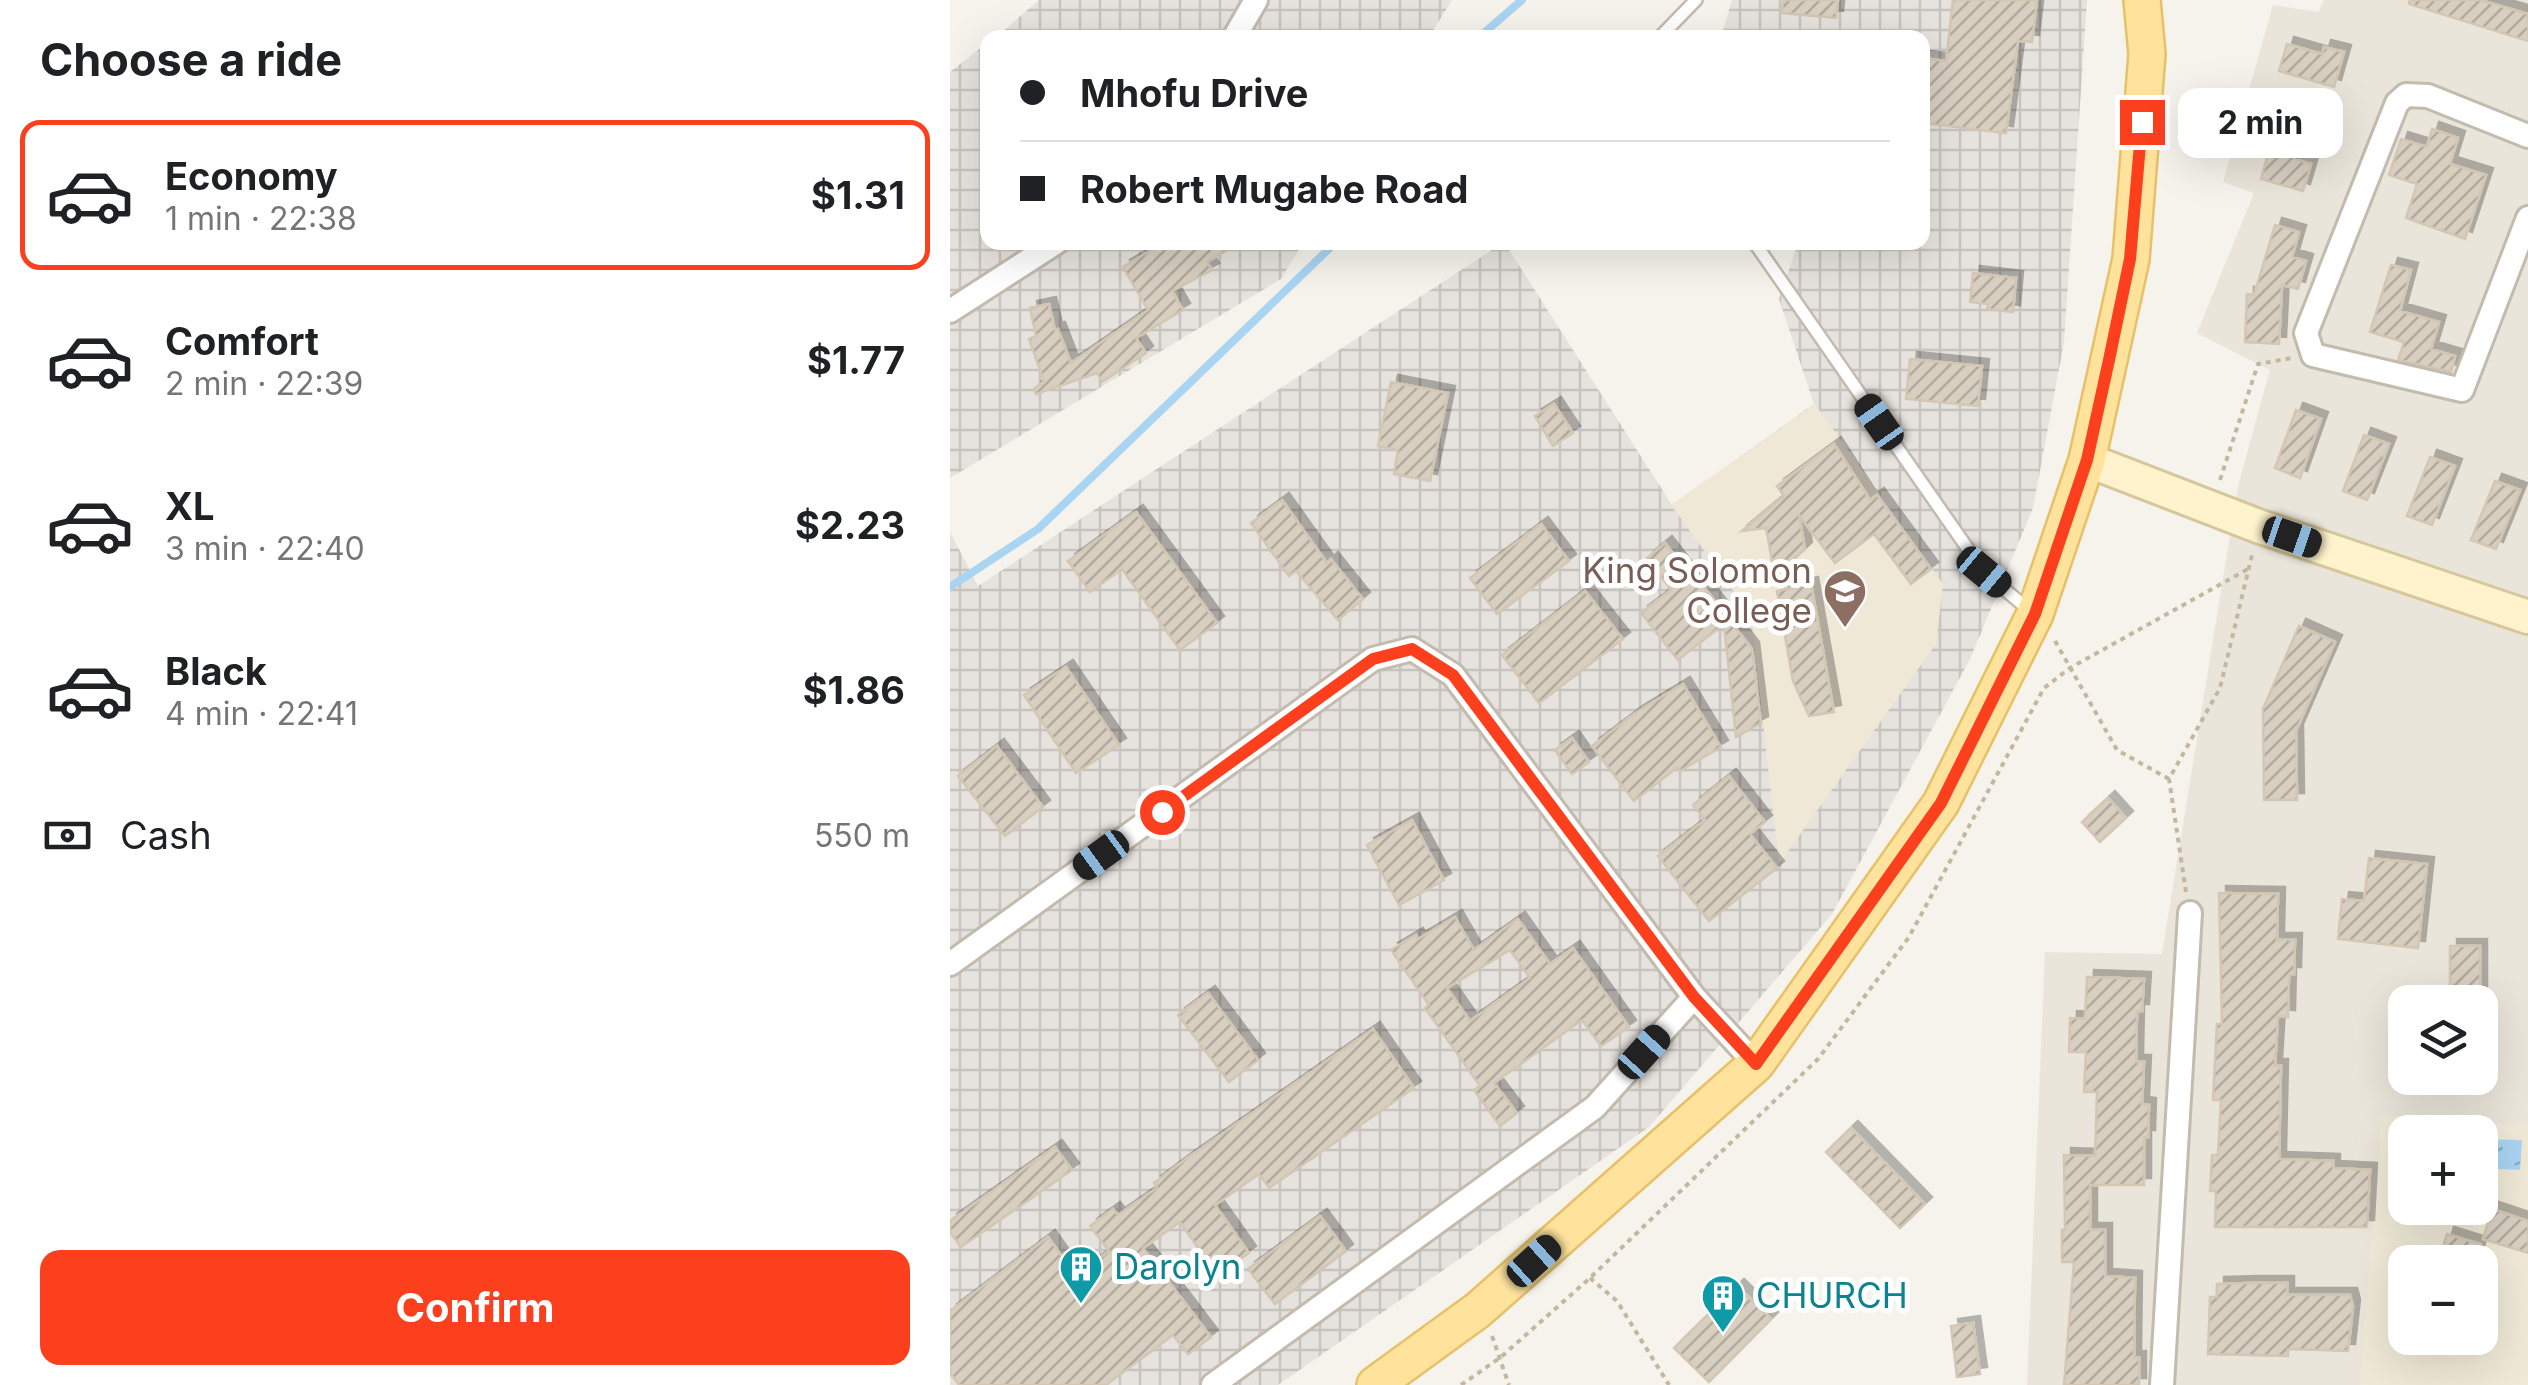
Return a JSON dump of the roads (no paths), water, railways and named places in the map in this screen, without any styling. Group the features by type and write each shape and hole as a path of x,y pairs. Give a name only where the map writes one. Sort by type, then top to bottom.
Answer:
{"main road":[{"path":"1375,1385 1478,1310 1756,1064 1941,803 2036,612 2087,460 2130,259 2147,54 2142,0"}],"street":[{"path":"1239,30 1256,0"},
{"path":"2528,136 2428,96 2406,95 2398,103 2306,333 2313,355 2462,390 2528,218"},
{"path":"950,311 1044,250"},
{"path":"2087,460 2258,526 2528,618"},
{"path":"950,964 1373,659 1412,649 1453,675 1694,997 1756,1064"},
{"path":"2162,1385 2190,913"},
{"path":"1212,1385 1595,1107 1694,997"}],"lane":[{"path":"1668,30 1696,0"},
{"path":"1760,250 1984,572 2036,612"}],"water":[{"path":"2498,1139 2522,1140 2520,1170 2498,1169"}],"waterway":[{"path":"1487,30 1522,0"},
{"path":"950,587 1038,529 1328,250"}],"place":[{"name":"King Solomon College","path":"1845,629"},
{"name":"Darolyn","path":"1081,1305"},
{"name":"CHURCH","path":"1723,1334"}]}
